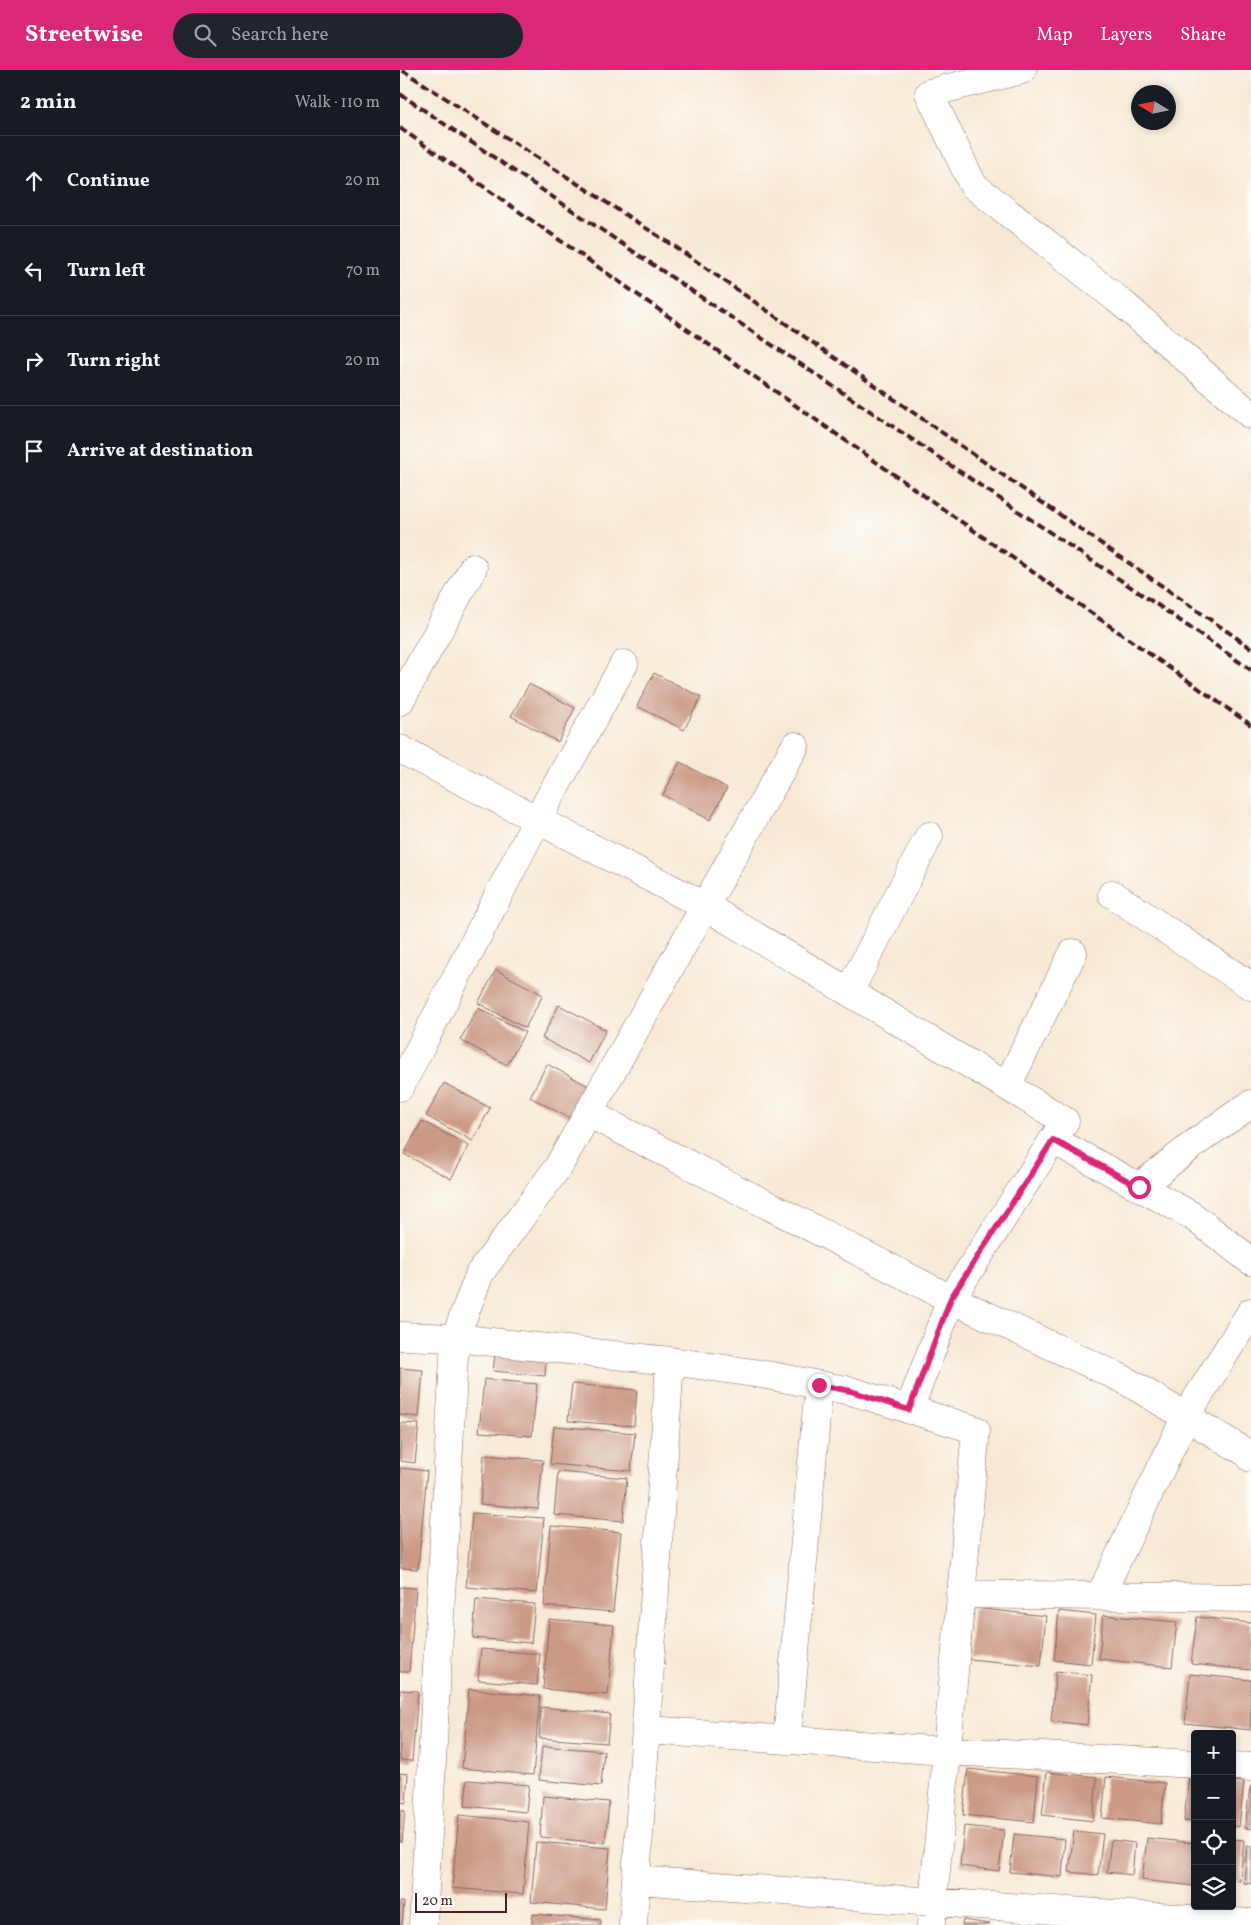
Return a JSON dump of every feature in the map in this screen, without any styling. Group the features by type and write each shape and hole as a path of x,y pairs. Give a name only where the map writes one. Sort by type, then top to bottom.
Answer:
{"street":[{"path":"1022,70 930,93 974,185 1122,303 1251,414"},
{"path":"400,701 473,568"},
{"path":"400,1087 537,820 624,664"},
{"path":"422,1925 454,1338 480,1273 558,1168 795,746"},
{"path":"400,750 705,906 1065,1121 951,1298 909,1410"},
{"path":"849,992 929,836"},
{"path":"1112,894 1251,986"},
{"path":"1007,1086 1073,953"},
{"path":"1139,1187 1199,1140 1251,1104"},
{"path":"588,1113 951,1298 1123,1380 1247,1453 1251,1458"},
{"path":"1053,1140 1191,1216 1251,1261"},
{"path":"1100,1596 1186,1416 1251,1312"},
{"path":"400,1336 454,1338 670,1361 761,1374 851,1391 976,1430 932,1914"},
{"path":"634,1925 670,1361"},
{"path":"787,1740 819,1385"},
{"path":"960,1594 1251,1598"},
{"path":"647,1730 946,1751 1191,1764"},
{"path":"1236,1766 1251,1767"},
{"path":"637,1880 932,1914 1251,1923"}],"building":[{"path":"654,673 701,697 684,730 637,706"},
{"path":"529,684 575,708 558,742 511,716"},
{"path":"680,762 727,788 710,820 663,795"},
{"path":"496,970 543,995 525,1028 478,1003"},
{"path":"559,1005 606,1030 589,1063 542,1038"},
{"path":"478,1008 525,1032 507,1065 460,1040"},
{"path":"547,1064 594,1089 577,1122 530,1097"},
{"path":"444,1083 490,1108 473,1141 426,1116"},
{"path":"422,1121 469,1146 451,1179 404,1154"},
{"path":"495,1354 546,1358 545,1376 493,1371"},
{"path":"400,1368 423,1370 419,1417 400,1415"},
{"path":"484,1379 537,1384 532,1436 479,1432"},
{"path":"572,1384 637,1390 634,1426 568,1421"},
{"path":"400,1423 419,1424 415,1463 400,1461"},
{"path":"554,1426 635,1433 631,1471 550,1464"},
{"path":"484,1455 543,1460 538,1509 480,1504"},
{"path":"400,1468 427,1471 418,1569 400,1568"},
{"path":"558,1472 627,1478 623,1521 554,1515"},
{"path":"472,1513 544,1518 537,1593 466,1587"},
{"path":"551,1526 621,1532 613,1612 544,1606"},
{"path":"400,1587 416,1588 409,1672 400,1672"},
{"path":"476,1599 535,1604 531,1643 473,1638"},
{"path":"974,1608 1046,1616 1041,1666 969,1659"},
{"path":"1059,1611 1096,1615 1091,1664 1054,1660"},
{"path":"1103,1615 1177,1622 1172,1667 1099,1659"},
{"path":"1197,1617 1251,1623 1251,1670 1191,1664"},
{"path":"549,1619 614,1625 608,1695 543,1689"},
{"path":"481,1649 540,1654 537,1685 478,1680"},
{"path":"1056,1671 1092,1675 1087,1725 1051,1721"},
{"path":"1190,1674 1251,1680 1251,1730 1185,1723"},
{"path":"469,1689 540,1696 533,1775 462,1768"},
{"path":"400,1690 418,1691 412,1761 400,1760"},
{"path":"541,1707 610,1714 607,1743 539,1738"},
{"path":"542,1746 604,1751 601,1786 539,1780"},
{"path":"968,1769 1038,1776 1034,1822 963,1815"},
{"path":"1047,1772 1097,1777 1093,1821 1042,1815"},
{"path":"400,1773 408,1774 406,1803 400,1802"},
{"path":"1189,1776 1191,1776 1191,1822 1184,1821"},
{"path":"1106,1777 1165,1783 1161,1824 1102,1818"},
{"path":"467,1780 529,1785 526,1812 465,1806"},
{"path":"1236,1781 1244,1782 1239,1827 1236,1827"},
{"path":"1251,1787 1251,1829 1245,1828"},
{"path":"543,1796 609,1802 605,1843 540,1837"},
{"path":"400,1811 405,1811 402,1842 400,1842"},
{"path":"459,1815 529,1822 523,1894 452,1888"},
{"path":"964,1826 1004,1830 999,1871 960,1866"},
{"path":"1074,1831 1103,1834 1098,1875 1069,1872"},
{"path":"1014,1834 1065,1839 1062,1877 1010,1872"},
{"path":"1147,1838 1191,1843 1191,1886 1142,1880"},
{"path":"1236,1839 1244,1840 1240,1881 1236,1880"},
{"path":"1111,1840 1135,1843 1132,1875 1107,1872"},
{"path":"536,1842 610,1848 605,1909 531,1902"},
{"path":"1247,1846 1251,1846 1251,1884 1244,1883"},
{"path":"400,1902 404,1902 402,1925 400,1925"},
{"path":"533,1914 601,1920 601,1925 532,1925"},
{"path":"963,1920 989,1924 962,1925"}],"railway":[{"path":"402,70 683,252 1251,648"},
{"path":"400,94 1251,670"},
{"path":"400,128 1251,725"}],"route":[{"path":"819,1385 851,1391 909,1410 951,1298 1053,1140 1139,1187"}]}
